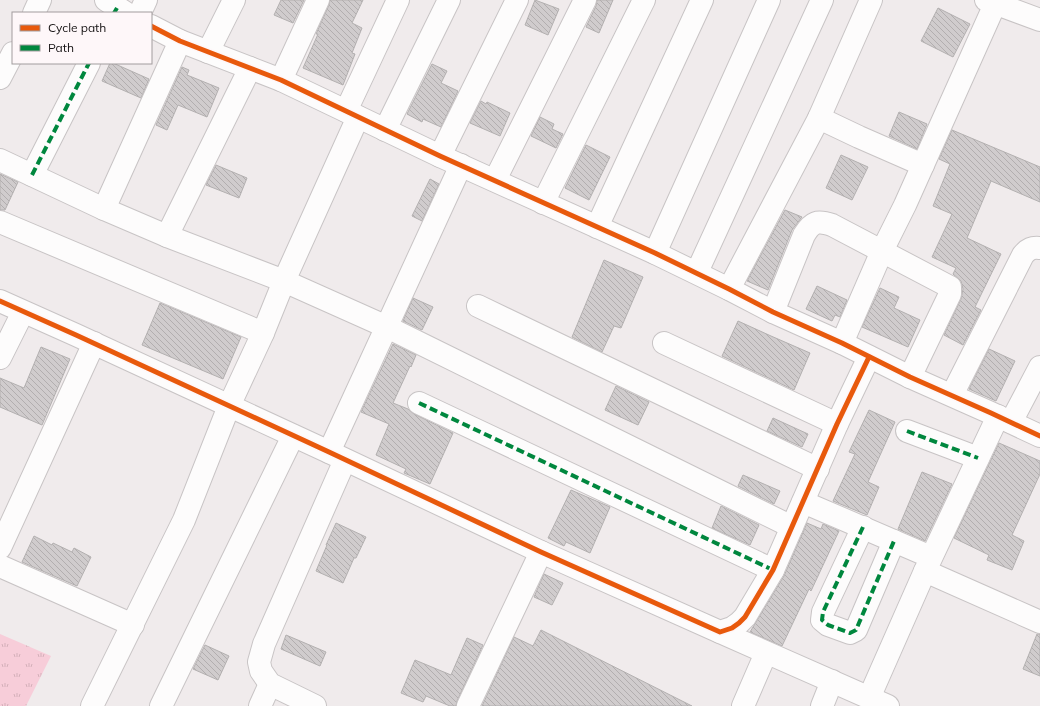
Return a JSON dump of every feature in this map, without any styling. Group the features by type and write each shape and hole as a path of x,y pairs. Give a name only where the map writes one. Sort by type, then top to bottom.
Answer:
{"street":[{"path":"34,12 40,0"},
{"path":"140,12 146,0"},
{"path":"208,52 234,0"},
{"path":"281,80 318,0"},
{"path":"92,706 184,520 229,406 263,333 398,0"},
{"path":"385,130 449,0"},
{"path":"440,156 517,0"},
{"path":"495,180 585,0"},
{"path":"543,203 644,0"},
{"path":"597,227 702,0"},
{"path":"655,253 769,0"},
{"path":"696,272 822,0"},
{"path":"729,289 819,118 871,0"},
{"path":"842,343 882,251 923,166 990,2 1040,20"},
{"path":"152,27 180,41 281,80 440,156 696,272 773,312 842,343 910,377 1040,436"},
{"path":"104,210 180,41"},
{"path":"0,78 12,55"},
{"path":"32,175 88,64"},
{"path":"167,236 250,68"},
{"path":"819,118 923,166"},
{"path":"0,160 104,210 284,281 387,327 792,527"},
{"path":"315,706 270,684 261,671 259,662 387,327 461,165"},
{"path":"0,222 263,333"},
{"path":"773,312 804,235 809,227 817,222 832,225 950,287 950,294 910,377"},
{"path":"952,395 1023,255 1028,250 1040,248"},
{"path":"0,301 94,343 541,552 766,654 879,702 928,564 978,458 1040,367"},
{"path":"478,306 818,469"},
{"path":"0,358 23,312"},
{"path":"664,342 838,424"},
{"path":"0,548 94,343"},
{"path":"720,632 732,628 745,617 773,570 869,357"},
{"path":"419,403 773,570"},
{"path":"907,431 978,458"},
{"path":"161,706 293,436"},
{"path":"803,502 894,541 928,564 1040,622"},
{"path":"863,528 823,612 822,620 828,625 850,633 856,630 894,541"},
{"path":"468,706 541,552"},
{"path":"0,566 133,625"},
{"path":"743,706 766,654"},
{"path":"822,706 832,681"},
{"path":"260,706 270,684"}],"green space":[{"path":"0,634 51,656 26,706 0,706"}],"building":[{"path":"281,0 304,0 293,23 274,15"},
{"path":"330,0 363,0 352,23 362,28 352,53 355,54 343,85 303,68 318,34 316,34"},
{"path":"535,0 559,9 548,35 525,25"},
{"path":"597,0 613,0 599,33 586,27 596,6"},
{"path":"938,8 970,24 953,57 921,41"},
{"path":"110,64 115,64 149,79 141,98 102,81"},
{"path":"432,64 447,71 441,83 458,91 441,127 423,119 422,122 407,114"},
{"path":"182,67 189,70 187,75 219,88 207,117 178,105 167,130 156,125"},
{"path":"481,101 486,104 487,102 510,113 500,136 470,123"},
{"path":"899,112 927,124 917,149 889,136"},
{"path":"540,117 554,124 552,129 563,134 556,148 531,136"},
{"path":"952,130 1040,167 1040,202 991,181 967,238 1001,254 975,307 981,310 963,345 944,335 961,299 963,289 961,281 953,274 956,268 932,257 952,214 933,206 950,164 939,159"},
{"path":"586,145 610,157 589,200 565,188"},
{"path":"841,155 868,167 852,200 826,188"},
{"path":"216,165 247,178 239,198 206,185"},
{"path":"0,174 18,182 5,210 0,210"},
{"path":"430,179 439,184 422,221 412,216"},
{"path":"785,210 802,217 792,230 768,290 747,281"},
{"path":"604,260 643,277 621,328 614,326 602,352 572,337"},
{"path":"817,286 847,300 840,317 835,315 832,321 806,309"},
{"path":"880,288 899,297 894,308 920,320 908,347 862,327"},
{"path":"413,298 433,307 422,330 403,321"},
{"path":"160,303 241,337 223,379 142,345"},
{"path":"738,321 810,353 794,390 722,356"},
{"path":"393,344 416,355 393,403 408,409 414,414 453,433 430,484 404,473 406,469 376,455 389,424 361,412"},
{"path":"41,347 70,359 42,425 0,407 0,378 24,388"},
{"path":"989,349 1015,361 996,401 969,389"},
{"path":"616,386 649,402 638,425 605,410"},
{"path":"869,410 895,422 868,482 879,487 867,515 833,501 855,454 849,452"},
{"path":"773,418 808,434 802,447 767,431"},
{"path":"999,443 1040,461 1040,474 1012,535 1024,541 1012,570 987,560 989,555 954,538"},
{"path":"922,472 952,484 925,541 898,529"},
{"path":"743,475 780,491 774,504 738,486"},
{"path":"571,490 610,507 590,553 566,542 564,546 548,538"},
{"path":"721,506 759,525 750,545 712,528"},
{"path":"336,523 366,537 356,558 354,558 343,583 316,571"},
{"path":"807,523 821,529 823,524 839,531 811,591 809,589 782,646 750,632 784,576"},
{"path":"34,536 52,545 53,543 72,552 74,548 91,557 77,586 22,562"},
{"path":"544,574 563,583 552,605 534,597"},
{"path":"541,630 692,706 482,706 514,637 533,646"},
{"path":"1037,634 1040,634 1040,676 1023,669"},
{"path":"286,635 326,652 320,666 281,649"},
{"path":"467,638 483,645 456,706 450,706 426,696 423,702 401,693 415,660 451,675"},
{"path":"205,645 229,656 218,680 193,669"}],"marked path":[{"path":"115,12 117,8"},
{"path":"32,175 88,64"},
{"path":"419,403 773,570"},
{"path":"907,431 978,458"},
{"path":"863,527 823,612 822,620 828,625 850,633 856,630 894,541"}],"cycle path":[{"path":"152,27 180,41 281,80 440,156 655,253 773,312 842,343 910,377 1040,436"},
{"path":"0,301 329,452 541,552 720,632 732,628 745,617 773,570 837,424 869,357"}]}
